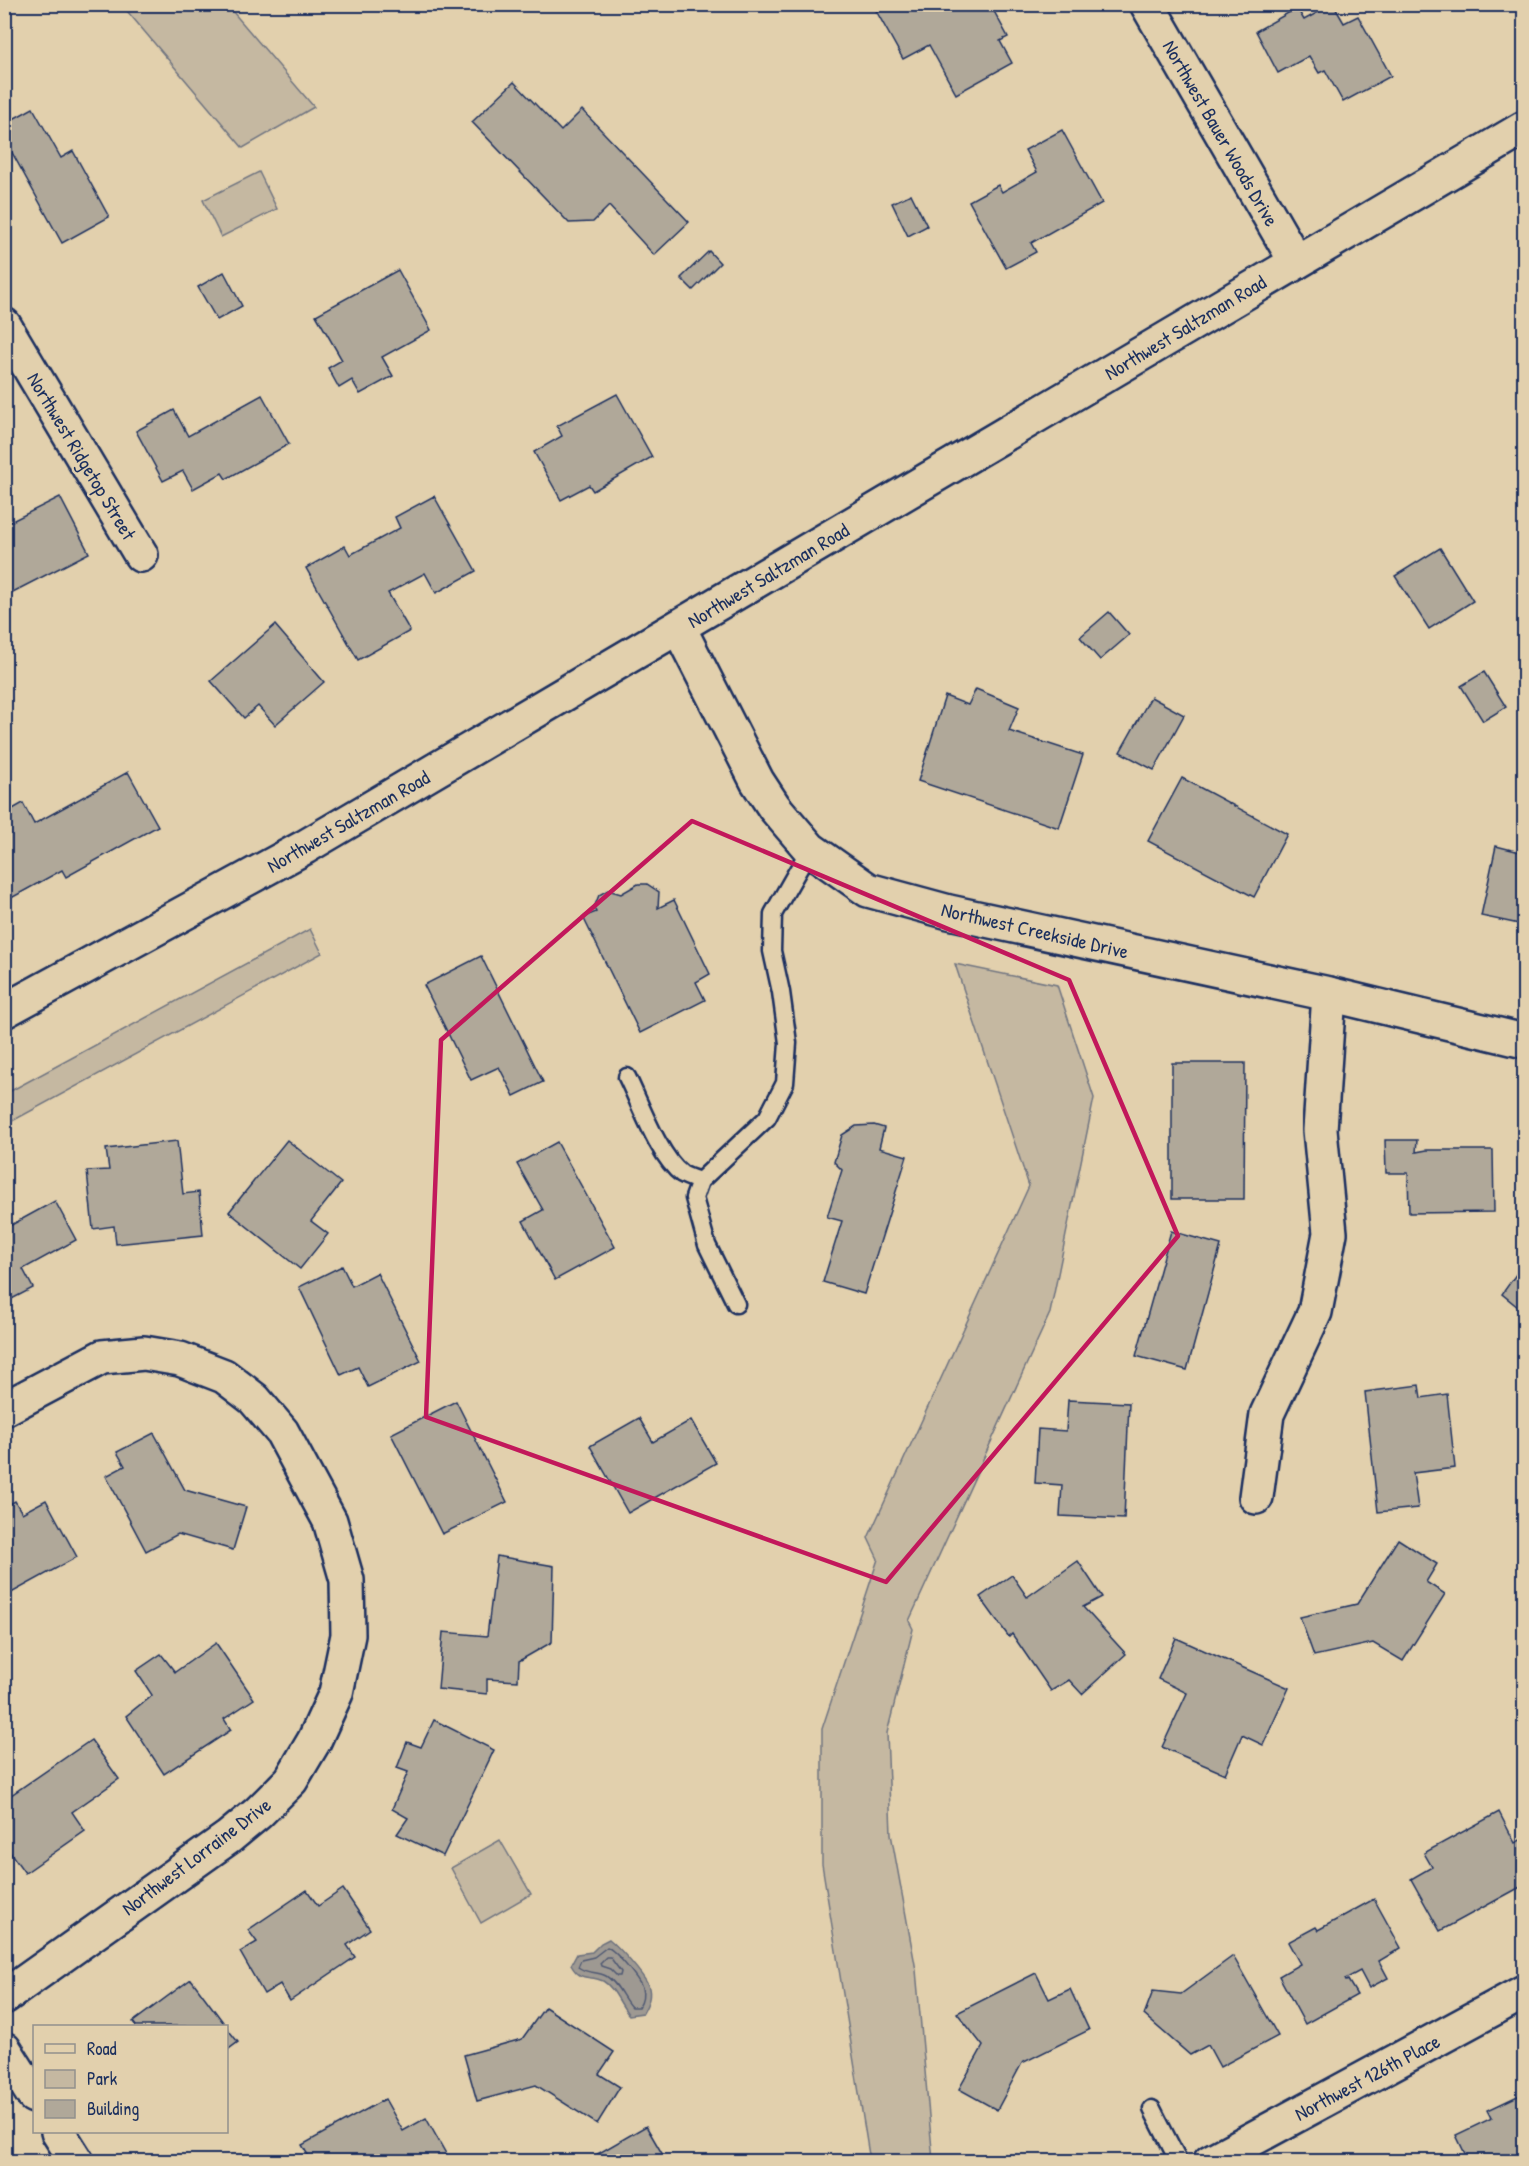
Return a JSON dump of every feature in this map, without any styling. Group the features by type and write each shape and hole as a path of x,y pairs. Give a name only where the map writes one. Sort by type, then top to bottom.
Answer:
{"street":[{"name":"Northwest Bauer Woods Drive","path":"1147,4 1296,262"},
{"name":"Northwest Saltzman Road","path":"4,1011 305,847 1524,128"},
{"name":"Northwest Ridgetop Street","path":"4,325 141,555"},
{"name":"Northwest Creekside Drive","path":"679,628 757,781 774,807 810,849 868,890 949,912 1329,994 1524,1041"},
{"path":"1256,1497 1266,1414 1315,1312 1330,1233 1320,1130 1329,994"},
{"name":"Northwest Lorraine Drive","path":"4,1409 102,1357 144,1353 180,1359 224,1376 254,1399 282,1432 330,1521 347,1580 348,1635 336,1693 314,1741 291,1780 258,1814 229,1837 4,1997"},
{"name":"Northwest 126th Place","path":"1210,2162 1524,1992"},
{"path":"4,2049 33,2094"},
{"path":"59,2133 77,2162"}],"lane":[{"path":"736,1304 707,1245 694,1198 700,1181 767,1118 785,1083 788,1043 781,992 772,951 773,914 810,849"},
{"path":"627,1077 669,1160 683,1174 700,1181"},
{"path":"1152,2109 1179,2162"}],"highlighted area":[{"path":"692,821 1069,980 1178,1236 886,1582 426,1417 441,1040"}],"green space":[{"path":"122,5 227,5 314,107 243,148"},
{"path":"259,172 277,209 221,237 203,200"},
{"path":"310,929 322,953 5,1125 5,1094"},
{"path":"955,964 1057,985 1094,1098 1050,1313 909,1621 913,1629 887,1733 891,1834 916,1970 933,2161 870,2161 822,1864 822,1729 878,1559 868,1538 1029,1186"},
{"path":"500,1840 531,1894 481,1923 451,1868"}],"water":[{"path":"609,1939 619,1948 648,1985 649,1999 643,2013 629,2015 607,1984 578,1974 571,1965 577,1954 592,1952"}],"building":[{"path":"879,4 990,4 1008,37 1000,41 1012,63 956,94 929,45 903,59 874,7"},
{"path":"1333,4 1344,23 1358,16 1391,76 1343,102 1325,70 1319,73 1309,56 1278,73 1256,31 1297,8 1304,20"},
{"path":"514,82 561,131 582,110 689,222 654,255 609,206 593,222 569,223 472,122"},
{"path":"33,108 61,158 73,151 109,217 62,243 4,138 4,124"},
{"path":"1062,130 1102,203 1031,243 1036,252 1006,268 969,201 998,185 1002,192 1037,172 1025,150"},
{"path":"911,194 927,226 908,236 892,203"},
{"path":"709,251 720,263 693,290 681,278"},
{"path":"398,270 431,330 382,357 393,376 360,394 352,380 339,388 328,368 342,360 316,315"},
{"path":"224,272 242,306 217,320 198,287"},
{"path":"617,394 652,457 593,491 589,485 561,500 534,452 562,436 557,426"},
{"path":"262,395 289,444 226,479 222,473 193,489 183,471 163,481 136,431 174,410 188,436"},
{"path":"434,496 476,571 436,593 425,573 388,593 410,631 358,660 306,568 345,546 350,555 400,528 395,517"},
{"path":"60,497 89,553 5,596 4,525"},
{"path":"1440,548 1473,601 1429,629 1395,576"},
{"path":"1109,612 1129,635 1100,660 1080,637"},
{"path":"275,625 324,682 275,725 258,706 244,718 211,681"},
{"path":"1484,672 1506,707 1483,721 1461,686"},
{"path":"976,689 1019,707 1009,731 1083,755 1059,828 918,781 945,696 968,705"},
{"path":"1151,697 1184,715 1154,770 1120,752"},
{"path":"128,772 158,826 66,877 62,870 4,902 4,814 23,803 34,824"},
{"path":"1182,778 1287,834 1254,897 1148,841"},
{"path":"1496,846 1524,853 1524,925 1481,916"},
{"path":"638,884 647,884 659,892 658,908 674,900 710,974 696,982 705,1000 640,1033 583,917 596,912 594,908 599,895 608,890 621,894"},
{"path":"481,956 543,1082 514,1096 499,1067 471,1080 424,985"},
{"path":"1172,1063 1245,1063 1244,1199 1172,1199"},
{"path":"874,1125 884,1128 879,1148 907,1156 864,1294 823,1282 842,1221 827,1217 842,1170 834,1162 842,1135 856,1126"},
{"path":"287,1140 341,1183 311,1221 328,1234 300,1269 229,1212"},
{"path":"1385,1140 1417,1140 1416,1152 1493,1150 1494,1212 1409,1213 1408,1173 1386,1173"},
{"path":"177,1141 183,1194 199,1192 203,1235 116,1244 114,1226 93,1229 87,1171 109,1170 106,1149"},
{"path":"557,1142 615,1247 555,1280 523,1221 543,1210 517,1164"},
{"path":"55,1201 76,1240 23,1269 33,1288 4,1303 4,1229"},
{"path":"1171,1231 1221,1245 1187,1370 1136,1356"},
{"path":"1524,1263 1524,1312 1502,1294"},
{"path":"342,1266 352,1286 377,1273 421,1361 368,1387 358,1367 341,1375 299,1287"},
{"path":"1419,1385 1421,1398 1447,1394 1455,1468 1413,1473 1418,1508 1378,1512 1365,1392"},
{"path":"1068,1400 1129,1403 1124,1519 1060,1516 1062,1485 1035,1483 1038,1429 1066,1431"},
{"path":"456,1401 507,1502 442,1534 391,1434"},
{"path":"639,1418 653,1442 691,1420 716,1463 628,1513 590,1446"},
{"path":"154,1433 185,1490 246,1507 233,1550 178,1534 146,1551 106,1476 125,1466 117,1452"},
{"path":"46,1500 77,1557 4,1597 4,1507 15,1501 22,1513"},
{"path":"1398,1539 1437,1564 1426,1582 1445,1594 1403,1661 1373,1643 1314,1656 1300,1617 1357,1604"},
{"path":"497,1556 554,1566 552,1642 519,1661 518,1681 487,1679 487,1694 438,1689 443,1632 487,1636"},
{"path":"1078,1561 1102,1597 1083,1607 1126,1654 1082,1694 1069,1680 1051,1691 1012,1634 1009,1637 980,1597 1012,1575 1027,1597"},
{"path":"1176,1638 1289,1688 1263,1745 1242,1735 1225,1774 1162,1747 1187,1693 1158,1679"},
{"path":"216,1643 254,1699 224,1719 231,1730 164,1774 126,1716 152,1695 136,1671 161,1654 175,1672"},
{"path":"434,1720 494,1750 443,1856 397,1834 408,1818 392,1809 408,1772 397,1768 407,1742 421,1747"},
{"path":"91,1740 119,1779 72,1812 85,1831 25,1873 4,1844 4,1800"},
{"path":"1499,1812 1515,1843 1524,1838 1524,1885 1440,1931 1411,1879 1432,1867 1424,1853"},
{"path":"343,1889 370,1929 347,1945 355,1957 290,2001 280,1984 264,1994 240,1952 257,1942 248,1930 307,1890 318,1906"},
{"path":"1374,1899 1401,1948 1379,1961 1388,1978 1369,1988 1360,1971 1345,1979 1357,1995 1305,2024 1279,1976 1300,1964 1288,1942 1316,1927 1318,1930"},
{"path":"1233,1956 1278,2036 1220,2067 1208,2045 1190,2055 1144,2015 1153,1991 1181,1994"},
{"path":"1036,1973 1049,1999 1070,1989 1089,2030 1022,2063 997,2110 959,2089 983,2046 957,2013"},
{"path":"191,1979 225,2025 135,2025 133,2022"},
{"path":"545,2007 614,2052 599,2074 620,2087 597,2124 536,2085 477,2101 464,2055 522,2039"},
{"path":"228,2030 238,2042 228,2050"},
{"path":"1524,2093 1524,2162 1469,2162 1456,2135 1492,2118 1488,2110"},
{"path":"385,2099 403,2131 426,2118 450,2161 312,2162 302,2145"},
{"path":"646,2126 667,2162 597,2162 594,2156"}]}
